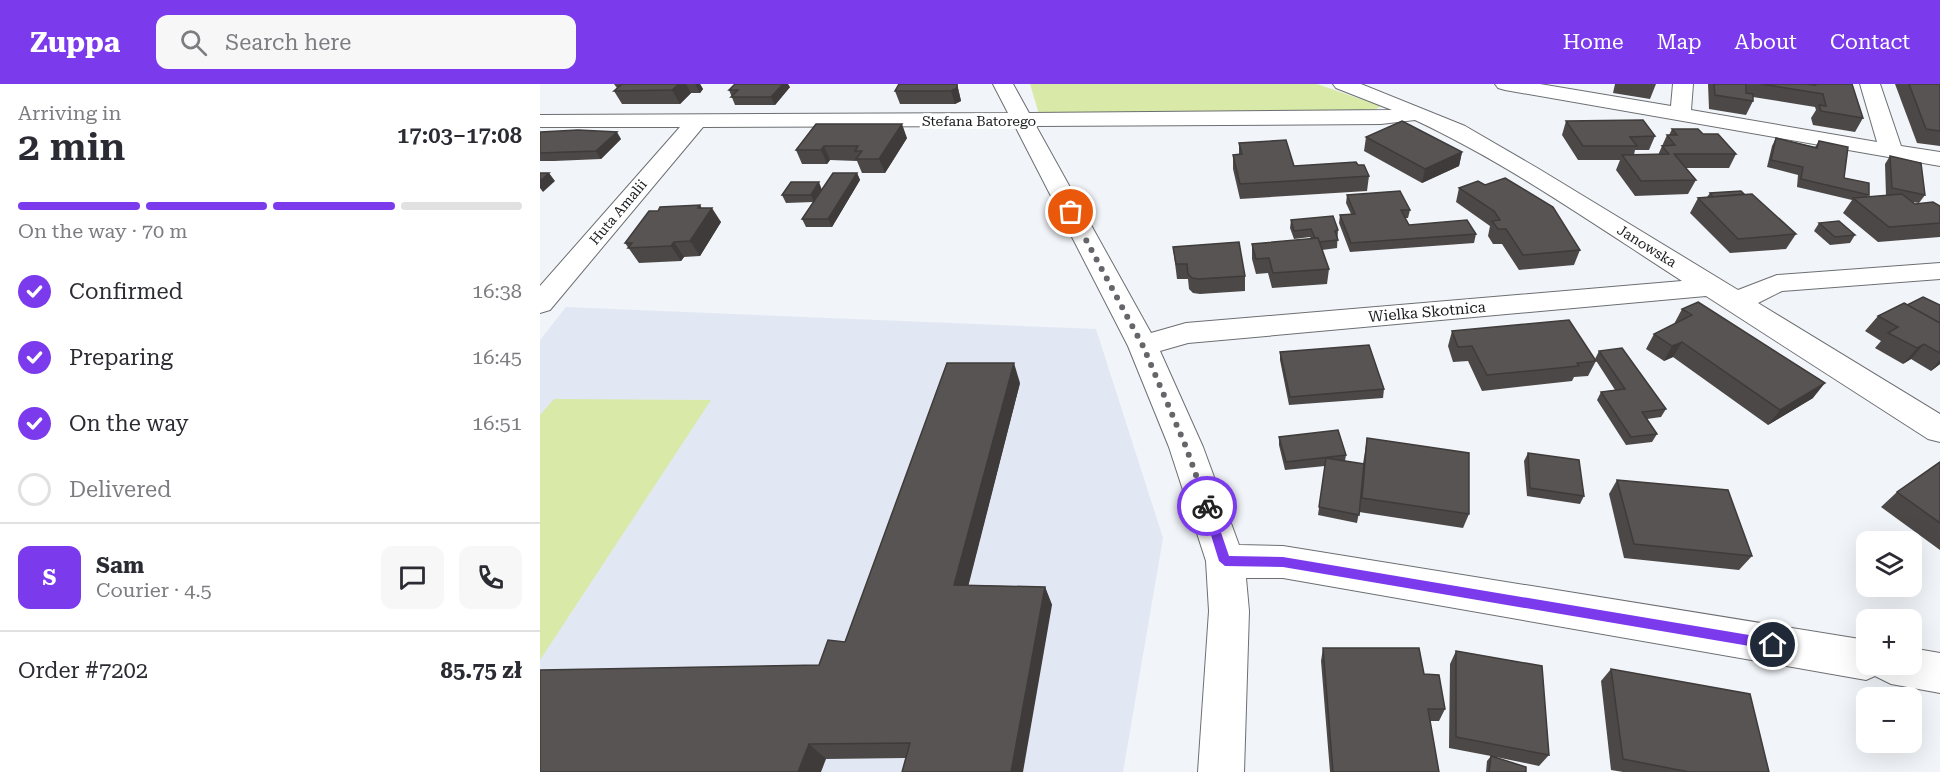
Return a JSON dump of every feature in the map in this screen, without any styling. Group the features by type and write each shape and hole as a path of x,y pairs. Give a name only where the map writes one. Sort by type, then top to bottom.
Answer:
{"street":[{"path":"1003,84 1143,346 1186,447 1225,561 1229,611 1221,772"},
{"path":"1352,87 1388,84"},
{"path":"1505,84 1940,159"},
{"path":"1680,114 1683,84"},
{"path":"1870,84 1891,150"},
{"name":"Janowska","path":"1352,87 1457,131 1531,174 1940,429"},
{"name":"Stefana Batorego","path":"540,121 1381,118 1418,113"},
{"name":"Huta Amalii","path":"540,304 697,121"},
{"name":"Wielka Skotnica","path":"1143,346 1186,333 1724,295 1777,283 1940,271"},
{"path":"1225,561 1283,562 1856,658"},
{"path":"1922,670 1940,673"}],"shaded area":[{"path":"566,307 1096,329 1163,538 1123,772 540,772 540,340"}],"green space":[{"path":"1030,84 1317,84 1381,106 1373,111 1039,114"},
{"path":"554,399 711,400 540,660 540,415"}],"building":[{"path":"622,84 679,84 672,90 614,91"},
{"path":"735,84 783,84 771,97 731,97 738,90 729,90"},
{"path":"899,84 957,84 957,88 951,91 895,91"},
{"path":"1714,84 1746,84 1746,93 1753,94 1753,101 1715,95"},
{"path":"1761,84 1852,84 1863,118 1821,111 1819,105 1826,106 1823,94"},
{"path":"1909,84 1940,84 1940,131 1926,129"},
{"path":"1643,120 1655,136 1630,137 1637,146 1583,146 1566,121"},
{"path":"1402,121 1462,152 1425,169 1366,137"},
{"path":"816,124 902,124 879,159 856,159 862,151 855,151 858,146 824,146 821,150 796,150"},
{"path":"1672,129 1698,129 1703,134 1718,134 1736,154 1674,154 1696,180 1641,181 1622,155 1669,154 1662,146 1675,145 1667,135 1677,135"},
{"path":"578,130 617,132 596,151 540,153 540,132"},
{"path":"1776,138 1817,148 1819,141 1848,147 1844,178 1869,183 1869,195 1801,179 1803,167 1771,160"},
{"path":"1286,140 1294,166 1356,162 1358,165 1364,165 1369,176 1240,184 1233,155 1242,154 1239,143"},
{"path":"1890,156 1921,163 1925,195 1892,188"},
{"path":"540,173 549,173 540,181"},
{"path":"833,173 857,173 828,219 802,219"},
{"path":"1505,178 1553,207 1580,250 1523,255 1506,229 1498,229 1492,221 1500,220 1494,211 1459,188 1478,181 1485,185"},
{"path":"791,182 819,182 811,195 782,195"},
{"path":"1400,191 1410,210 1401,210 1409,225 1467,220 1476,234 1351,243 1340,215 1355,214 1347,195"},
{"path":"1741,191 1744,194 1713,197 1710,193"},
{"path":"1752,194 1796,234 1738,239 1698,198"},
{"path":"1902,194 1915,204 1933,202 1940,206 1940,223 1889,227 1853,198"},
{"path":"700,205 698,208 712,208 690,241 674,242 671,246 628,248 632,243 625,243 649,211 658,211 660,207"},
{"path":"1333,216 1338,230 1335,231 1338,240 1319,242 1311,229 1294,231 1291,220"},
{"path":"1839,221 1855,235 1835,237 1819,223"},
{"path":"1318,238 1329,269 1273,273 1269,258 1256,259 1252,244"},
{"path":"1239,242 1245,276 1192,278 1188,274 1187,264 1176,264 1173,247"},
{"path":"1923,297 1940,305 1940,323 1907,305"},
{"path":"1698,302 1825,383 1780,410 1682,342 1672,346 1654,334 1692,315 1682,309"},
{"path":"1904,303 1940,323 1940,353 1924,344 1917,348 1888,333 1898,327 1878,316"},
{"path":"1569,320 1596,361 1577,363 1579,366 1487,375 1472,346 1458,347 1452,331"},
{"path":"1369,345 1384,389 1290,397 1280,352"},
{"path":"1622,348 1666,409 1642,412 1657,434 1631,437 1601,392 1625,389 1599,351"},
{"path":"947,363 1014,363 954,585 1045,587 1011,772 902,772 910,743 809,744 798,772 540,772 540,670 819,665 828,640 845,642"},
{"path":"1338,430 1346,455 1286,462 1279,437"},
{"path":"1367,438 1469,453 1469,514 1362,498"},
{"path":"1528,453 1579,460 1584,496 1530,488"},
{"path":"1326,458 1364,464 1359,515 1319,507"},
{"path":"1940,462 1940,523 1897,492"},
{"path":"1617,480 1728,490 1752,556 1634,544"},
{"path":"1323,648 1419,648 1424,674 1439,675 1445,709 1428,709 1439,772 1333,772"},
{"path":"1456,651 1542,666 1549,755 1456,737"},
{"path":"1611,669 1750,694 1769,772 1689,772 1623,759"},
{"path":"1491,756 1526,767 1526,772 1489,772"}],"way so far":[{"path":"1071,212 1143,346 1186,447 1207,506"}],"route":[{"path":"1207,506 1225,561 1283,562 1773,645"}]}
